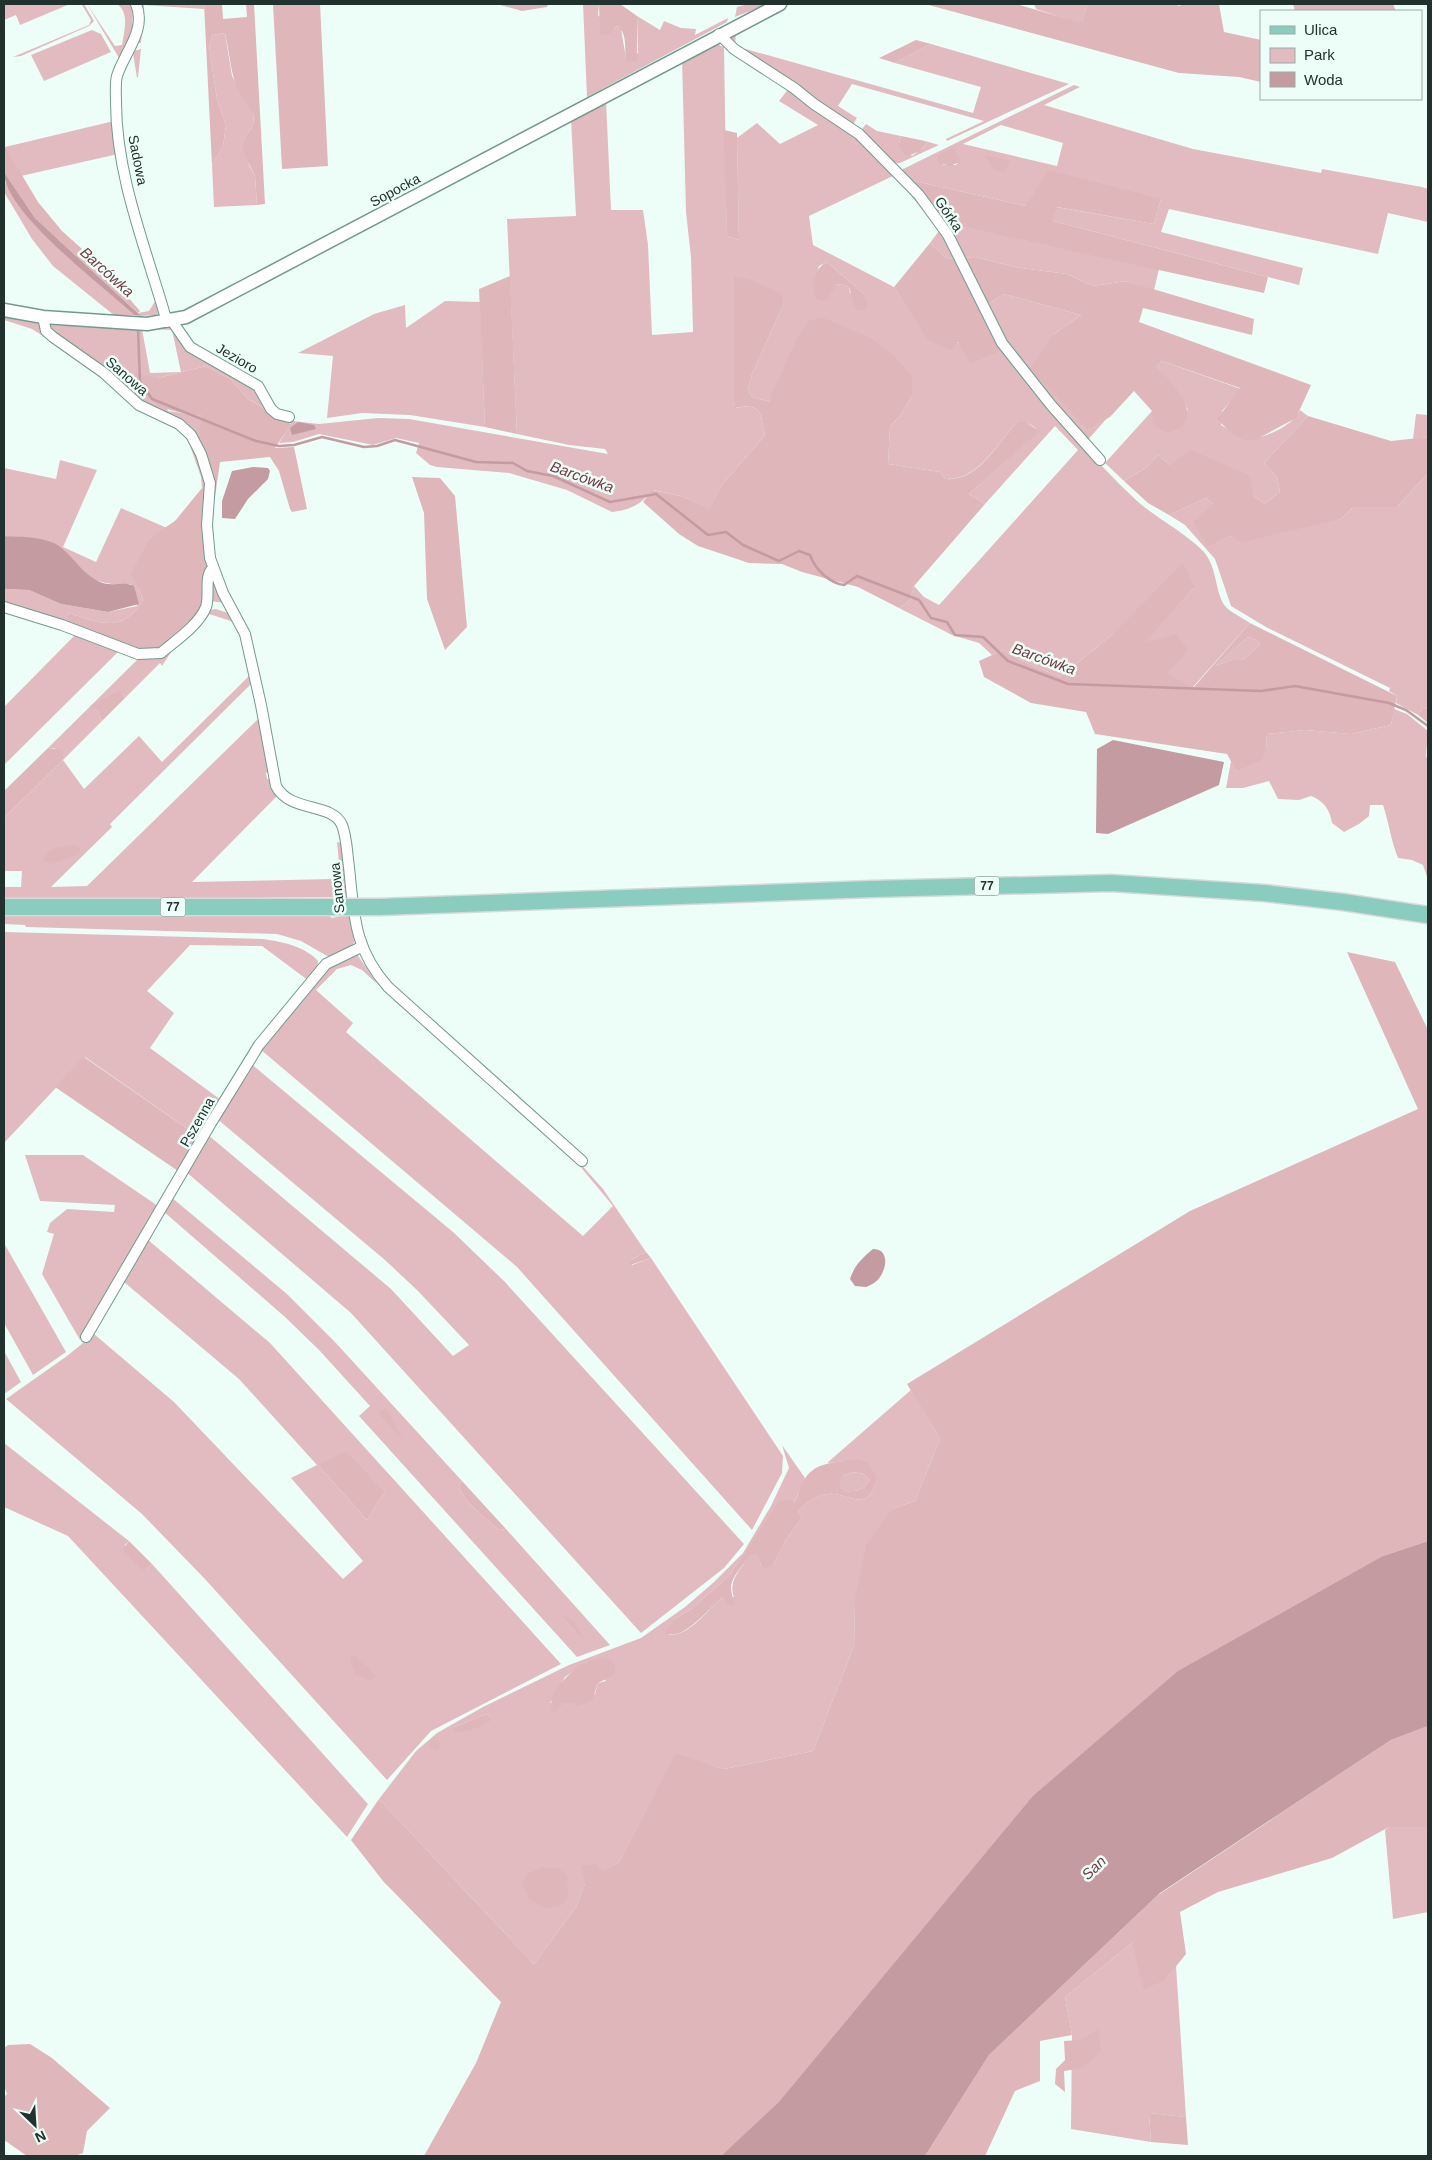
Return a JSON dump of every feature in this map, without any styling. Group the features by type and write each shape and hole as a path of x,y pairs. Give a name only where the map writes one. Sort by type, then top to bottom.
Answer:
{"main road":[{"name":"77","path":"4,907 342,907 1111,883 1290,896 1428,915"}],"street":[{"name":"Sadowa","path":"136,4 138,13 136,30 131,48 117,76 116,104 119,138 129,191 169,322"},
{"name":"Sopocka","path":"4,310 43,317 147,324 169,322 205,309 719,34 780,4"},
{"name":"Górka","path":"719,34 734,50 794,88 814,104 859,134 913,188 948,235 1002,342 1051,404 1100,460"},
{"name":"Sanowa","path":"43,317 46,331 104,373 138,406 179,424 191,435 201,454 210,483 208,545 212,569 244,634 261,705 276,786 280,793 293,802 332,814 342,826 347,850 354,922 361,947 368,961 388,987 582,1161"},
{"name":"Jezioro","path":"169,322 190,347 258,386 271,409 277,414 289,417"},
{"name":"Sanowa","path":"4,607 62,625 138,654 152,655 161,653 202,615 207,603 209,575 212,569"},
{"name":"Pszenna","path":"86,1337 211,1123 259,1045 326,964 361,947"}],"green space":[{"path":"4,4 70,4 20,25 16,15 4,20"},
{"path":"84,4 94,21 89,26 21,56 13,57 89,25 91,20 82,5"},
{"path":"87,4 115,46 122,45 125,28 124,12 117,4 133,4 132,34 119,58"},
{"path":"141,4 204,4 204,9 144,5 141,43 136,43"},
{"path":"583,4 599,4 598,15 613,30 617,26 621,29 626,58 638,53 637,16 660,30 664,21 681,28 696,29 695,35 728,18 727,22 587,97"},
{"path":"748,4 768,4 735,17 737,7"},
{"path":"1034,4 1087,4 1082,24 1036,9"},
{"path":"92,30 101,34 111,52 44,81 31,55"},
{"path":"736,32 735,46 973,113 981,87 895,63 931,44 1069,84 947,141 946,139 984,121 852,84 838,106 857,118 851,127 796,86 734,47 730,39"},
{"path":"225,33 232,76 254,114 253,125 243,140 249,165 255,176 257,205 214,207 212,165 223,147 226,125 217,99 209,46 213,35"},
{"path":"716,44 724,47 727,236 739,240 737,138 757,123 780,144 818,125 779,101 789,88 862,140 895,175 809,216 813,245 894,287 928,339 1004,349 1067,427 1118,482 1144,507 1187,537 1203,551 1212,566 1220,597 1224,604 1230,611 1250,623 1193,687 1166,674 1143,643 1195,587 1112,635 1060,677 1022,661 1003,650 992,655 979,643 952,635 899,608 910,600 914,586 924,597 939,605 1078,450 1055,426 985,504 969,494 1039,431 1034,427 1026,423 1017,422 977,468 957,478 945,479 940,472 888,464 890,426 899,417 912,396 771,402 752,397 748,390 752,374 784,303 734,277 734,403 736,408 748,406 757,409 761,416 765,435 721,486 710,510 681,496 653,490 635,506 612,512 567,490 509,473 430,465 416,453 419,443 396,438 373,445 319,434 293,442 279,443 291,423 284,420 319,424 378,418 409,419 608,454 605,449 569,445 517,434 507,219 576,216 571,119 606,101 611,210 643,210 648,245 652,335 693,332 691,257 686,212 682,58","holes":["827,262 864,294 850,293 849,287 842,284 836,285 831,291 816,276 819,266"]},
{"path":"141,49 138,77 137,78 133,53"},
{"path":"1074,85 1080,87 1044,105 1193,149 1321,173 1322,169 1422,187 1428,189 1428,222 1388,213 1378,254 1169,209 1161,232 1303,268 1299,285 1053,221 1056,207 1154,224 1161,199 1026,206 910,180 901,170","holes":["1001,125 1063,143 1057,166 963,144","954,148 961,159 956,165 943,165"]},
{"path":"114,121 118,154 21,176 5,147"},
{"path":"866,124 877,131 901,136 899,143 912,156 923,148 927,143 925,141 939,145 900,163 893,164 859,133"},
{"path":"4,180 31,219 47,236 134,315 120,315 119,318 115,316 53,266 32,239 4,192"},
{"path":"899,180 935,219 931,221"},
{"path":"944,223 1159,269 1154,290 1126,281 1093,286 1067,274 1015,267 975,257 962,258"},
{"path":"941,228 958,258 947,259 930,243"},
{"path":"1004,294 1081,315 1053,335 1087,428 1108,417 1086,442 1013,352 985,306"},
{"path":"157,298 160,311 156,315 141,316 138,313 149,311"},
{"path":"445,301 480,302 485,427 410,415 362,413 327,418 333,356 298,353 374,314 405,305 406,328"},
{"path":"4,317 39,324 60,347 32,329 4,320"},
{"path":"49,325 142,329 150,373 181,372 172,330 147,329 168,326 253,385 269,411 248,399 230,379 206,366 158,378 168,411 203,416 198,443 149,409 50,331"},
{"path":"1162,361 1241,389 1222,411 1221,425 1246,440 1277,431 1291,422 1300,410 1308,416 1264,463 1277,477 1280,492 1264,504 1253,495 1170,465 1158,455 1146,468 1124,481 1105,463 1152,411 1152,418 1188,410 1180,395 1157,366"},
{"path":"1416,414 1428,415 1428,437 1413,439"},
{"path":"192,442 208,486 202,488 201,477 189,443"},
{"path":"60,460 97,470 63,547 96,562 121,508 167,528 151,537 139,588 143,600 135,611 119,622 101,622 68,613 65,624 4,604 4,589 29,590 61,604 108,612 137,606 131,584 111,584 98,581 86,575 63,549 51,543 35,539 4,536 4,468 56,479"},
{"path":"1428,473 1428,709 1423,708 1418,715 1396,703 1397,696 1389,691 1390,688 1266,627 1231,606 1215,559 1185,525 1169,515 1206,498 1213,504 1207,545 1232,536 1341,519 1353,507 1397,507"},
{"path":"211,575 226,603 209,601"},
{"path":"216,609 231,614 241,635 234,622 206,613"},
{"path":"32,619 54,626 75,632 30,621"},
{"path":"77,633 120,650 4,765 4,707"},
{"path":"1248,637 1257,640 1260,645 1243,660 1232,660 1215,666"},
{"path":"175,646 162,666 160,663 125,698 122,693 91,706 98,711 102,721 63,760 55,748 48,748 140,657"},
{"path":"250,675 252,683 110,824 112,827 51,887 87,886 258,719 254,697 270,771 266,773 267,779 271,779 279,794 192,882 333,879 340,873 337,842 344,844 355,941 351,947 329,957 301,941 277,934 26,927 25,925 4,924 4,914 327,914 332,918 346,915 343,897 4,900 4,887 21,887 22,871 5,871 4,879 4,818 63,760 84,789 139,736 162,762"},
{"path":"1394,709 1407,714 1428,731 1426,756 1428,761 1428,880 1423,865 1412,860 1398,858 1383,805 1370,805 1369,816 1344,832 1332,823 1330,814 1323,803 1311,796 1299,800 1278,799 1269,781 1243,788 1226,788 1231,761 1236,771 1266,750 1267,734 1305,730 1351,734 1391,725"},
{"path":"4,932 263,939 300,948 318,961 317,969 305,988 266,1032 243,1064 271,1023 309,981 262,946 190,945 147,991 174,1013 150,1048 221,1100 92,1326 80,1340 42,1274 54,1234 47,1232 50,1223 67,1209 114,1212 115,1205 40,1201 25,1155 83,1155 158,1206 198,1136 85,1057 4,1143"},
{"path":"357,954 377,984 362,970 351,965 337,969 316,990 353,1023 346,1032 583,1236 613,1206 570,1152 603,1189 646,1252 631,1260 632,1265 651,1258 783,1456 782,1473 752,1530 517,1267 260,1049 320,976 330,967"},
{"path":"249,1062 453,1232 504,1281 744,1544 724,1568 641,1633 351,1313 185,1171 207,1134 391,1289 453,1356 469,1345 418,1291 385,1260 216,1118"},
{"path":"171,1197 287,1294 335,1342 462,1481 459,1486 461,1492 470,1504 499,1530 506,1529 610,1645 577,1657 359,1416 370,1406 320,1351 285,1317 163,1211"},
{"path":"147,1239 270,1343 561,1664 431,1731 387,1780 204,1578 142,1514 6,1399 67,1356 94,1334 174,1402 343,1579 363,1561 291,1478 317,1465 239,1379 124,1282","holes":["318,1465 385,1493 367,1520"]},
{"path":"4,1243 66,1352 33,1375 4,1323"},
{"path":"4,1351 21,1382 4,1394"},
{"path":"911,1390 940,1439 915,1501 892,1509 854,1604 855,1643 813,1751 724,1769 675,1754 619,1862 585,1884 576,1907 534,1964 379,1799 416,1751 437,1733 483,1707 569,1665 641,1638 685,1607 713,1583 743,1553 771,1506 789,1468 782,1445 805,1478 794,1503 779,1502 728,1577 690,1610 676,1618 669,1635 677,1634 691,1627 723,1597 734,1597 732,1591 734,1579 753,1552 757,1554 761,1565 774,1564 785,1541 802,1518 798,1511 812,1500 828,1494 862,1499 868,1497 873,1490 877,1479 847,1461 827,1463","holes":["586,1662 606,1681 598,1683 595,1694 574,1703 550,1703 565,1677","486,1714 490,1717 488,1722 472,1730 454,1727"]},
{"path":"4,1443 129,1541 125,1545 146,1570 152,1564 368,1804 347,1837 68,1536 4,1507"},
{"path":"853,1472 864,1474 869,1480 859,1490 845,1491 841,1487 839,1480 844,1475"},
{"path":"1389,1827 1428,1827 1428,1912 1393,1919 1385,1830"},
{"path":"1132,1943 1165,1980 1176,1966 1186,2117 1149,2113 1151,2142 1071,2129 1072,2035 1065,1997"}],"shaded area":[{"path":"204,4 222,4 223,19 247,17 246,4 254,4 265,204 257,205 255,176 244,154 243,140 253,125 254,114 236,84 225,33 213,35 209,46 217,99 226,125 223,147 212,165"},
{"path":"273,4 320,4 328,166 282,169"},
{"path":"497,4 548,4 547,7 522,11"},
{"path":"599,4 620,4 637,16 637,61 627,62 623,33 617,26 609,34 600,36"},
{"path":"925,4 1016,4 1082,23 1087,4 1176,4 1179,6 1183,4 1219,4 1224,32 1260,40 1260,82 1239,77 1179,73"},
{"path":"1293,4 1393,4 1396,10 1295,10"},
{"path":"916,40 931,44 895,63 879,58"},
{"path":"724,130 737,133 739,240 727,236"},
{"path":"901,136 927,143 920,151 908,156 901,151 899,143"},
{"path":"4,145 38,202 62,231 100,265 140,311 138,313 35,218 4,172"},
{"path":"954,147 961,159 960,162 950,166 939,163 937,156"},
{"path":"985,155 1010,161 1004,172 993,169"},
{"path":"1048,170 1161,199 1154,224 1057,207 1053,221 1268,277 1264,293 944,223 910,180 1026,206"},
{"path":"930,243 947,259 975,257 1015,267 1067,274 1093,286 1126,281 1254,319 1252,335 1143,308 1139,322 1311,385 1296,418 1257,439 1246,441 1232,434 1217,419 1240,388 1162,361 1157,366 1179,392 1187,411 1186,419 1180,427 1168,433 1157,427 1152,419 1152,411 1134,391 1110,417 1087,429 1030,369 1053,335 1081,315 1004,294 985,306 1004,349 970,364 958,342 951,350 928,340 894,287"},
{"path":"827,262 864,294 868,303 866,310 856,310 849,287 842,284 836,285 828,298 823,301 816,299 813,289 814,278 819,268"},
{"path":"510,276 517,434 485,427 479,289"},
{"path":"734,276 751,280 780,293 784,303 752,374 748,390 752,397 771,402 771,396 797,338 809,321 823,318 871,338 894,356 912,376 912,396 899,417 890,426 888,464 940,472 945,479 957,478 977,468 986,460 1017,422 1025,422 1040,431 969,494 985,504 914,586 910,600 899,608 858,587 802,572 782,564 749,563 698,546 679,534 643,502 652,490 681,496 710,509 721,486 765,435 761,416 757,409 748,406 735,408"},
{"path":"206,366 230,379 248,399 291,424 275,448 294,447 307,509 292,512 279,471 270,457 220,462 215,497 210,475 198,443 202,416 162,407 147,396 133,378 136,374 158,378"},
{"path":"1308,416 1391,441 1428,437 1428,473 1397,507 1353,507 1341,519 1241,542 1232,536 1207,546 1194,522 1213,504 1206,498 1169,515 1148,503 1124,481 1146,468 1158,455 1170,465 1190,450 1249,475 1253,495 1264,504 1280,492 1277,477 1264,463"},
{"path":"412,477 440,478 455,496 467,627 445,650 427,599 424,513"},
{"path":"208,486 208,566 204,604 200,612 163,649 141,652 65,624 68,613 90,620 110,623 119,622 135,611 143,600 139,588 130,575 151,537 175,521 202,488"},
{"path":"1183,563 1195,587 1144,643 1176,634 1188,650 1167,674 1194,687 1250,623 1397,696 1391,725 1351,734 1305,730 1267,734 1266,750 1262,760 1236,771 1227,754 1095,734 1086,712 1031,703 984,677 979,661 1003,650 1022,661 1060,677 1112,635","holes":["1248,637 1257,640 1260,645 1243,660 1232,660 1215,666"]},
{"path":"117,692 122,693 125,698 102,721 98,711 90,706"},
{"path":"1423,708 1428,709 1428,723 1418,715"},
{"path":"48,748 60,749 63,753 63,760 4,818 4,791"},
{"path":"73,845 80,848 79,854 51,864 43,861 47,852 56,848"},
{"path":"1347,952 1395,962 1428,1030 1428,1541 1383,1556 721,2156 424,2156 476,2063 501,2002 383,1881 351,1840 379,1799 534,1964 576,1907 585,1884 581,1866 596,1864 604,1871 619,1862 675,1753 724,1769 813,1751 855,1643 854,1604 866,1545 892,1509 915,1501 940,1439 907,1384 1190,1211 1418,1109"},
{"path":"84,1057 198,1136 178,1171 55,1087"},
{"path":"646,1252 651,1258 630,1265 631,1260"},
{"path":"386,1408 403,1440 378,1413"},
{"path":"346,1451 385,1493 367,1520 318,1465"},
{"path":"858,1459 867,1462 877,1479 868,1497 856,1499 828,1494 812,1500 798,1511 802,1518 785,1541 774,1564 765,1569 757,1555 753,1553 739,1569 732,1583 733,1605 726,1604 723,1597 687,1629 671,1635 665,1632 676,1618 690,1610 728,1577 779,1501 792,1500 794,1503 804,1480 811,1472 830,1463","holes":["853,1472 864,1474 869,1480 862,1488 856,1491 845,1491 841,1487 840,1480 844,1475"]},
{"path":"462,1481 506,1529 499,1530 470,1504 461,1492 459,1486"},
{"path":"129,1541 152,1564 146,1570 139,1568 123,1549"},
{"path":"561,1614 575,1622 584,1640"},
{"path":"354,1655 369,1668 376,1678 369,1680 355,1675 350,1658"},
{"path":"600,1658 609,1659 615,1666 614,1675 598,1683 592,1701 577,1706 574,1703 563,1703 554,1713 551,1707 552,1700 560,1685 578,1667"},
{"path":"486,1714 490,1717 490,1721 482,1726 468,1731 453,1731 454,1727"},
{"path":"1428,1726 1428,1827 1389,1827 1332,1858 1218,1892 1180,1912 1186,1954 1165,1980 1144,1989 1132,1943 1065,1997 1072,2035 1040,2041 1040,2081 1015,2091 985,2156 925,2156 989,2055 1158,1895 1391,1740"},
{"path":"435,1739 441,1745 435,1751 429,1745"},
{"path":"541,1868 558,1868 567,1875 568,1896 562,1905 545,1908 529,1899 521,1883 527,1874"},
{"path":"1098,2029 1101,2051 1083,2068 1064,2071 1065,2092 1055,2084 1056,2069 1065,2060 1064,2041 1081,2040"},
{"path":"30,2044 52,2058 110,2108 87,2131 83,2153 75,2156 27,2156 4,2140 4,2097 7,2094 4,2086 4,2048 8,2045"},
{"path":"1149,2113 1186,2117 1188,2145 1151,2142"}],"water":[{"path":"4,172 35,218 141,316 134,315 37,228 20,208 8,189"},
{"path":"298,422 314,425 316,429 292,435 290,428"},
{"path":"253,467 268,468 270,471 268,479 248,499 235,519 222,518 222,501 232,471"},
{"path":"4,536 43,539 57,545 94,579 109,584 134,586 139,604 108,612 61,604 29,590 4,589"},
{"path":"1113,740 1224,762 1219,785 1108,834 1096,833 1097,749"},
{"path":"873,1249 882,1252 884,1255 885,1264 882,1273 877,1280 866,1287 855,1286 850,1279 852,1274 859,1262"},
{"name":"San","path":"1428,1541 1428,1726 1391,1740 1160,1893 989,2055 925,2156 721,2156 779,2102 1033,1796 1178,1671 1383,1556"}],"waterway":[{"name":"Barcówka","path":"138,328 140,382 152,399 256,441 279,446 294,445 322,437 364,447 377,446 395,440 476,462 513,463 527,471 553,476 610,502 656,494 708,535 726,532 743,545 779,561 799,551 810,555 815,565 823,574 838,584 844,585 857,576 919,600 931,618 947,622 955,635 983,637 1008,661 1068,684 1261,691 1295,686 1389,703 1406,710 1428,726"}]}
